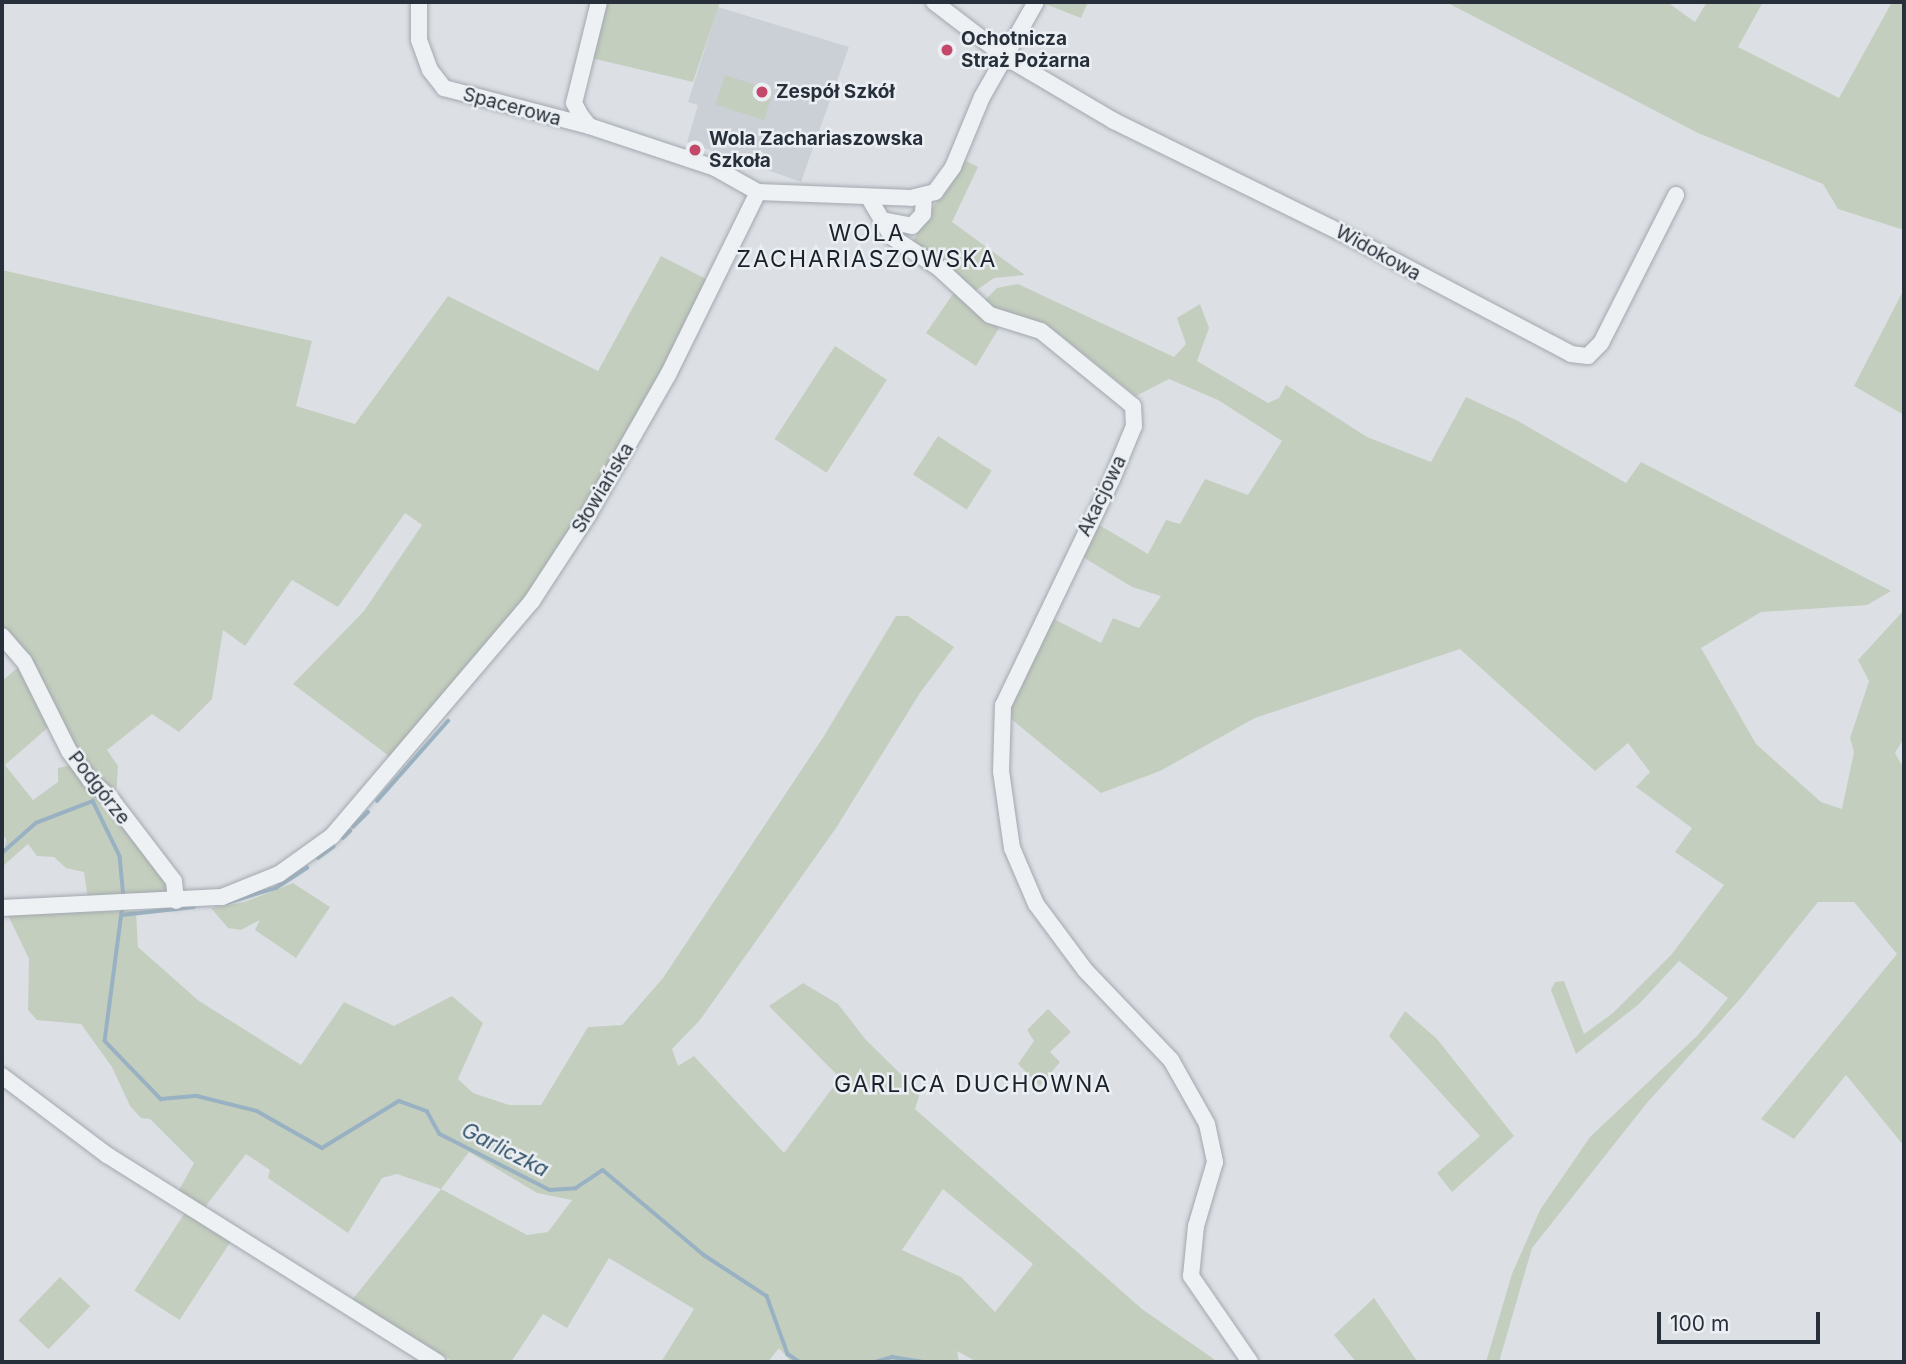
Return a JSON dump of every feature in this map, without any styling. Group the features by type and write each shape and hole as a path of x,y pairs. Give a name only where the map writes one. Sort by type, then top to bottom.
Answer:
{"street":[{"name":"Spacerowa","path":"419,2 419,40 430,70 444,88 589,126"},
{"path":"599,2 575,103 589,126 715,168 758,192 869,198 924,197 935,192 953,167 982,97 1007,58 1036,2"},
{"name":"Widokowa","path":"934,2 1007,58 1114,121 1338,231 1571,355 1588,356 1601,343 1676,195"},
{"name":"Słowiańska","path":"2,908 222,897 279,874 332,836 494,650 532,601 616,469 720,276 758,192"},
{"path":"905,247 918,221 924,197"},
{"name":"Akacjowa","path":"869,198 891,237 939,268 990,315 1053,338 1126,400 1135,413 1112,479 1001,709 1000,757 1014,852 1037,904 1058,936 1101,988 1164,1052 1199,1106 1216,1154 1196,1226 1191,1276 1250,1362"},
{"path":"882,220 907,228 918,221"},
{"name":"Podgórze","path":"2,636 24,661 69,751 90,780 112,800 174,881 176,901"},
{"path":"2,1076 107,1155 437,1362"}],"shaded area":[{"name":"Zespół Szkół","path":"718,7 849,47 801,182 687,142 698,105 688,102"}],"green space":[{"path":"606,2 720,2 693,82 591,58"},
{"path":"1040,2 1088,2 1081,18"},
{"path":"1446,2 1667,2 1695,22 1707,2 1763,2 1738,47 1839,98 1892,2 1904,2 1904,230 1838,209 1823,184 1698,133"},
{"path":"725,75 774,91 764,120 715,104"},
{"path":"962,159 978,167 952,222 1025,275 994,278 971,294 911,244"},
{"path":"661,256 710,281 610,466 524,599 393,759 293,684 364,611 422,525 405,513 338,607 292,580 245,646 223,630 212,699 179,732 152,714 107,750 118,766 116,800 93,777 2,631 2,270 312,341 296,406 355,424 448,296 598,371"},
{"path":"1018,284 1174,357 1186,344 1177,318 1200,304 1209,328 1197,361 1268,403 1279,398 1286,385 1367,437 1431,462 1466,397 1518,421 1626,483 1641,462 1891,591 1867,605 1761,612 1701,648 1756,744 1821,802 1842,809 1854,752 1850,738 1869,681 1858,660 1904,610 1904,738 1895,753 1904,769 1904,1146 1846,1075 1794,1139 1761,1119 1897,954 1854,902 1818,902 1741,998 1646,1104 1532,1248 1499,1362 1486,1362 1512,1274 1540,1210 1590,1137 1698,1035 1728,998 1679,961 1639,1004 1576,1054 1551,990 1555,982 1564,981 1584,1034 1613,1013 1671,955 1724,885 1675,852 1692,828 1636,787 1650,772 1628,743 1595,771 1460,649 1255,718 1160,771 1101,793 1004,713 1048,616 1101,643 1113,618 1139,628 1161,596 1132,587 1078,554 1094,522 1148,554 1166,520 1180,524 1205,479 1248,495 1282,441 1218,400 1169,379 1136,396 1060,335 1007,317 983,302 997,288"},
{"path":"1904,289 1904,415 1854,386"},
{"path":"955,291 999,328 976,366 926,333"},
{"path":"835,346 887,380 827,473 775,439"},
{"path":"938,436 992,471 967,509 913,475"},
{"path":"896,616 908,616 954,647 920,693 836,828 700,1020 672,1049 678,1066 694,1056 784,1153 840,1078 769,1006 803,983 838,1004 866,1040 920,1093 915,1109 1142,1309 1218,1362 977,1362 957,1351 959,1362 791,1362 779,1348 768,1362 661,1362 694,1309 609,1258 567,1328 543,1314 511,1362 454,1362 352,1300 441,1189 397,1174 382,1178 348,1233 268,1178 270,1170 246,1154 205,1207 178,1192 194,1163 150,1119 141,1118 130,1106 112,1067 81,1024 37,1020 28,1010 29,959 7,913 136,911 138,947 199,1001 301,1065 344,1002 394,1026 452,996 483,1023 458,1079 473,1093 509,1105 541,1105 588,1027 622,1025 663,978 824,736","holes":["469,1152 537,1193 572,1200 548,1232 527,1235 441,1189","943,1189 1033,1264 995,1312 961,1277 902,1250"]},
{"path":"21,665 52,724 5,765 33,800 58,782 58,768 71,765 165,875 170,893 122,893 88,899 84,872 66,868 54,857 37,856 28,844 2,867 6,839 2,834 2,681"},
{"path":"293,883 330,907 296,958 255,930 260,920 241,930 228,928 211,908 245,902"},
{"path":"1048,1009 1071,1032 1050,1052 1060,1062 1040,1086 1018,1064 1034,1041 1027,1030"},
{"path":"1405,1011 1437,1039 1514,1136 1452,1192 1437,1173 1480,1136 1389,1036"},
{"path":"186,1211 231,1240 180,1320 134,1291"},
{"path":"60,1277 90,1306 49,1349 18,1320"},
{"path":"1374,1298 1417,1361 1421,1362 1356,1362 1334,1335"}],"waterway":[{"path":"377,801 448,721"},
{"name":"Garliczka","path":"2,853 36,823 93,801 120,856 124,898"},
{"path":"353,827 368,812"},
{"path":"343,838 350,831"},
{"path":"318,858 333,847"},
{"path":"226,903 276,888 307,868"},
{"name":"Garliczka","path":"123,905 105,1041 161,1099 197,1096 257,1111 322,1148 399,1101 427,1111 440,1134 550,1190 576,1188 603,1170 704,1255 767,1296 788,1354 800,1362"},
{"path":"122,915 194,907"},
{"name":"Garliczka","path":"875,1362 892,1357 925,1362"}],"place":[{"name":"Ochotnicza Straż Pożarna","path":"947,50"},
{"name":"Zespół Szkół","path":"762,92"},
{"name":"Wola Zachariaszowska Szkoła","path":"695,150"}],"district":[{"name":"WOLA ZACHARIASZOWSKA","path":"867,246"},
{"name":"GARLICA DUCHOWNA","path":"973,1084"}]}
